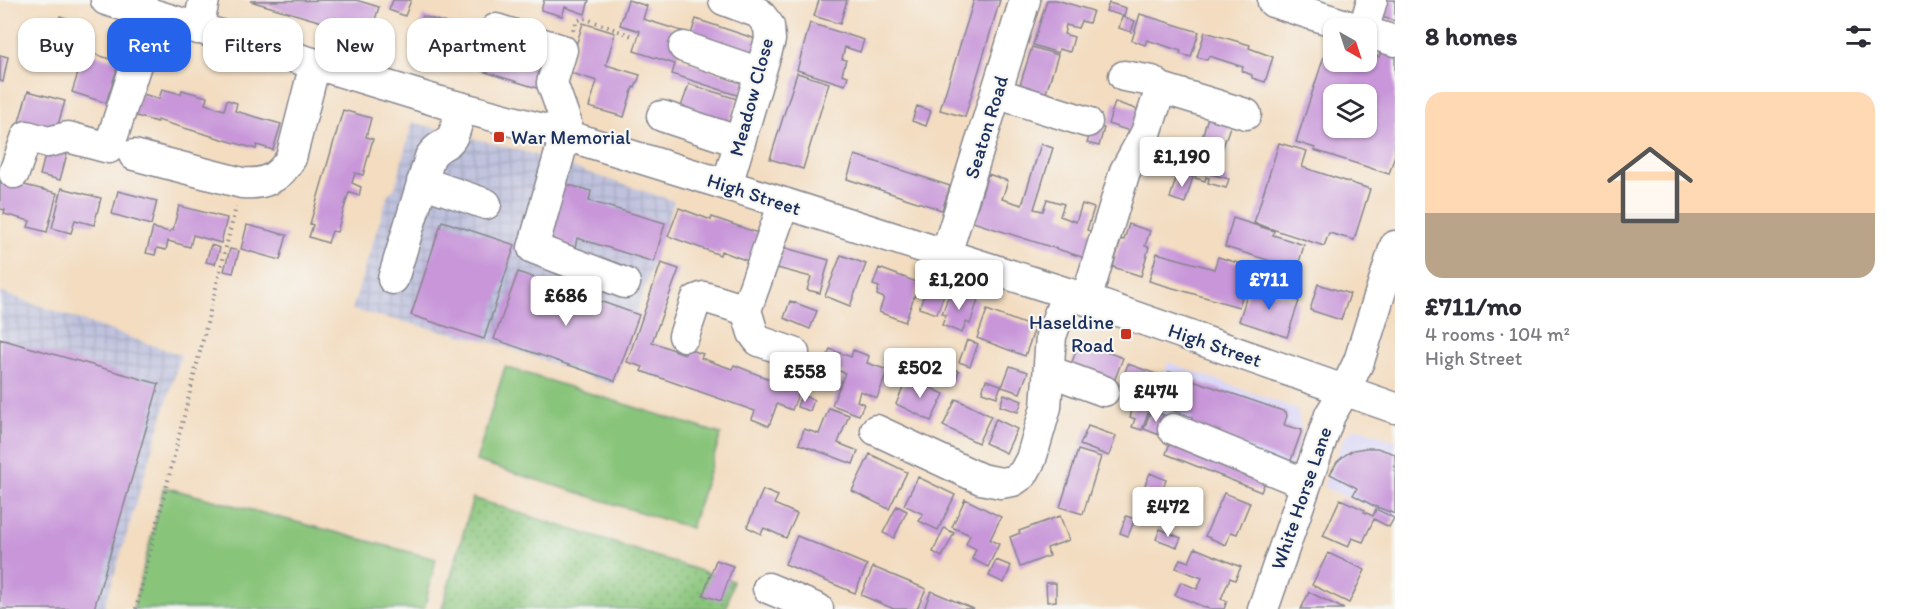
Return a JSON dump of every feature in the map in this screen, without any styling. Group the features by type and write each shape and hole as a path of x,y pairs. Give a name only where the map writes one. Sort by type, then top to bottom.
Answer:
{"street":[{"name":"High Street","path":"105,0 315,64"},
{"path":"198,30 204,0"},
{"name":"Meadow Close","path":"724,0 759,13 769,26 770,40 727,185"},
{"name":"Seaton Road","path":"946,254 1025,0"},
{"path":"1274,0 1273,2 1336,18"},
{"path":"1356,18 1372,0"},
{"path":"14,173 27,136 48,142 68,137 109,147 152,15"},
{"path":"1377,33 1395,41"},
{"path":"547,45 562,50 552,83 566,122 565,135 533,248 625,283"},
{"path":"684,48 760,73"},
{"path":"134,155 242,183 266,182 284,169 291,159 315,64"},
{"name":"High Street","path":"342,72 565,135 946,254 1077,296 1395,408"},
{"path":"1124,76 1152,81 1161,88 1246,114"},
{"path":"876,430 981,479 1001,483 1013,481 1023,474 1031,459 1046,407 1051,336 1077,296 1125,171 1146,133 1161,88"},
{"path":"996,93 1087,122"},
{"path":"393,279 430,157 437,147 446,144 452,138 460,107"},
{"path":"662,116 740,142"},
{"path":"422,182 486,204"},
{"path":"784,203 747,310 755,338 795,353"},
{"path":"1345,390 1359,361 1395,246"},
{"path":"684,336 696,300 700,297 747,310"},
{"path":"1049,371 1104,391"},
{"name":"White Horse Lane","path":"1263,609 1330,415 1345,390"},
{"path":"1173,429 1306,484"},
{"path":"768,588 818,609"}],"path":[{"path":"562,50 577,21 584,18 632,36"},
{"path":"136,609 242,183"}],"shaded area":[{"path":"412,122 529,153 674,201 612,385 495,343 352,310 388,194 395,188"},
{"path":"0,292 181,355 104,609 0,609"},
{"path":"1168,362 1297,409 1302,433 1290,470 1150,409"},
{"path":"1360,428 1395,441 1395,518 1323,487 1345,436"}],"green space":[{"path":"505,367 721,434 691,528 476,461"},
{"path":"164,487 436,559 424,609 133,609"},
{"path":"473,498 733,581 726,609 442,609"}],"building":[{"path":"356,0 379,7 376,18 315,18 315,20 250,1"},
{"path":"393,0 411,0 405,16 389,10"},
{"path":"544,0 589,0 585,14 565,7 562,16 541,10"},
{"path":"628,0 647,6 643,19 685,32 677,58 745,81 740,96 672,74 675,64 634,51 640,31 620,25"},
{"path":"819,0 847,0 840,24 814,16"},
{"path":"974,0 1000,0 965,117 940,110"},
{"path":"1047,0 1057,0 1093,11 1089,23 1081,21 1078,28 1066,25 1064,34 1074,37 1070,52 1059,49 1058,53 1033,45"},
{"path":"1383,0 1395,0 1395,21 1378,16"},
{"path":"1109,3 1126,8 1124,16 1106,11"},
{"path":"1140,14 1199,32 1191,57 1180,54 1181,51 1147,40 1145,45 1132,40"},
{"path":"1122,17 1135,21 1131,32 1119,28"},
{"path":"696,19 759,40 753,55 691,34"},
{"path":"583,23 615,33 606,65 640,75 635,88 633,87 624,117 589,107 597,81 568,72"},
{"path":"810,23 864,40 860,52 845,47 842,59 846,60 842,74 848,76 845,85 797,70"},
{"path":"1205,32 1250,45 1249,48 1273,57 1265,82 1252,78 1252,75 1242,71 1243,67 1209,56 1207,60 1197,57"},
{"path":"1032,47 1058,55 1044,99 1018,91"},
{"path":"1381,50 1395,55 1395,155 1389,174 1314,150 1315,148 1296,142 1323,59 1323,72 1377,72 1377,56 1379,57"},
{"path":"95,54 107,58 107,72 116,72 106,103 72,92 78,72 95,72"},
{"path":"0,55 8,57 3,82 0,81"},
{"path":"547,55 551,56 547,68"},
{"path":"485,72 546,72 540,89"},
{"path":"797,73 829,83 803,169 770,159"},
{"path":"689,84 737,99 729,123 681,107"},
{"path":"162,89 181,94 182,90 207,97 205,104 224,110 227,100 237,103 235,111 281,124 273,150 257,145 256,149 133,115 140,93 159,99"},
{"path":"28,91 65,101 55,135 18,125"},
{"path":"1115,102 1139,110 1133,132 1108,124"},
{"path":"917,106 931,111 926,126 912,121"},
{"path":"343,110 371,118 366,137 373,139 363,175 355,173 352,183 361,187 359,196 349,192 337,232 332,231 328,243 309,237 313,225 310,224"},
{"path":"1208,117 1231,124 1214,172 1188,165 1195,140 1201,141"},
{"path":"1093,125 1104,128 1099,146 1087,143"},
{"path":"1279,143 1307,151 1302,167 1370,189 1354,240 1329,233 1324,246 1254,223"},
{"path":"1041,144 1053,148 1034,209 1043,211 1047,199 1064,204 1060,216 1076,222 1082,204 1094,208 1087,230 1093,232 1085,258 973,222 988,174 1008,181 1002,199 1022,205"},
{"path":"47,148 67,154 60,180 40,175"},
{"path":"855,155 950,186 942,210 847,179"},
{"path":"1198,170 1229,179 1226,188 1208,183 1209,178 1206,177 1205,181 1195,178"},
{"path":"1178,172 1193,177 1185,203 1170,198"},
{"path":"0,179 57,193 47,232 28,227 30,221 4,214 5,210 0,209"},
{"path":"561,183 591,191 589,201 665,223 654,262 577,238 575,248 545,240"},
{"path":"62,188 101,198 94,225 75,220 71,233 52,228"},
{"path":"118,191 157,201 151,225 112,214"},
{"path":"179,206 227,218 221,243 193,235 190,247 168,241 166,250 157,248 155,255 146,253 153,228 170,232 173,230"},
{"path":"679,208 758,233 748,261 721,251 720,255 668,236"},
{"path":"1233,218 1274,231 1273,235 1304,245 1297,269 1225,247"},
{"path":"442,221 515,245 484,339 411,315"},
{"path":"1129,224 1150,231 1145,246 1149,247 1141,276 1113,267 1121,239 1124,240"},
{"path":"247,225 287,235 280,260 241,249"},
{"path":"211,245 220,248 215,264 206,262"},
{"path":"782,247 829,260 820,293 807,290 811,277 777,268"},
{"path":"230,249 239,251 233,273 224,271"},
{"path":"1157,253 1214,269 1218,257 1251,267 1239,307 1149,281"},
{"path":"841,255 866,264 850,306 825,296"},
{"path":"661,263 679,269 652,342 685,354 687,349 703,354 701,358 732,369 734,365 799,391 792,410 777,404 769,426 752,419 755,411 641,371 643,367 627,362"},
{"path":"879,268 919,283 905,322 879,312 884,298 877,295 879,287 873,285"},
{"path":"518,272 639,315 615,381 494,339"},
{"path":"929,283 946,289 937,314 919,308"},
{"path":"1318,284 1350,294 1341,320 1310,310"},
{"path":"1250,286 1299,301 1287,337 1239,321"},
{"path":"951,289 978,300 970,324 966,322 962,333 942,325 946,315 942,314"},
{"path":"790,301 817,311 810,329 784,318"},
{"path":"987,310 1035,328 1025,356 977,338"},
{"path":"0,339 159,384 94,609 0,609"},
{"path":"967,340 978,344 970,366 959,362"},
{"path":"1079,342 1123,358 1113,384 1070,368"},
{"path":"830,349 851,357 853,350 869,356 867,363 888,370 877,398 860,391 857,401 864,404 859,415 832,405 845,373 824,365"},
{"path":"901,356 910,360 902,376 893,372"},
{"path":"1128,364 1159,375 1142,430 1132,427 1135,419 1130,417 1138,393 1119,387"},
{"path":"1010,366 1028,372 1020,393 1002,387"},
{"path":"950,368 959,371 954,384 946,381"},
{"path":"1169,372 1286,412 1284,425 1302,430 1290,463 1190,425 1192,417 1158,405"},
{"path":"908,377 944,394 931,421 896,404"},
{"path":"986,380 1001,385 997,397 982,392"},
{"path":"1004,394 1022,401 1018,412 1000,406"},
{"path":"801,395 814,400 810,411 797,407"},
{"path":"956,399 991,416 978,443 943,426"},
{"path":"829,408 849,415 838,443 858,451 853,464 799,444 804,429 819,434"},
{"path":"1151,410 1169,417 1162,436 1144,429"},
{"path":"996,419 1017,429 1006,453 985,443"},
{"path":"1088,426 1116,436 1109,456 1080,445"},
{"path":"1171,439 1267,477 1261,492 1166,454"},
{"path":"1377,448 1395,454 1395,514 1353,495 1357,488 1330,474 1337,462 1345,455 1353,450"},
{"path":"1078,450 1101,457 1083,514 1060,507"},
{"path":"870,454 907,472 889,509 852,491"},
{"path":"1150,473 1166,480 1160,497 1143,490"},
{"path":"918,477 955,495 938,530 919,521 923,514 904,505"},
{"path":"763,490 778,496 774,504 797,514 786,538 764,528 761,534 747,527"},
{"path":"1224,493 1250,503 1237,534 1231,532 1226,545 1205,536"},
{"path":"965,499 1001,517 990,540 999,544 988,567 972,559 976,549 966,544 970,535 952,527"},
{"path":"1340,499 1373,516 1376,509 1394,518 1389,527 1374,519 1363,542 1352,538 1348,547 1323,536"},
{"path":"897,506 907,511 894,538 883,533"},
{"path":"1060,516 1069,540 1047,548 1049,556 1020,567 1010,537 1020,533 1019,531"},
{"path":"1126,516 1135,519 1128,536 1120,533"},
{"path":"944,528 954,533 942,557 933,552"},
{"path":"1160,529 1181,538 1177,547 1156,539"},
{"path":"797,536 867,565 855,593 785,564"},
{"path":"1195,548 1241,567 1235,580 1230,578 1221,599 1227,601 1224,609 1209,609 1175,595 1181,582 1197,589 1202,578 1176,568 1180,559 1189,562"},
{"path":"1328,553 1365,570 1349,603 1312,585"},
{"path":"716,560 733,566 721,601 703,595"},
{"path":"996,560 1011,566 1004,583 989,576"},
{"path":"873,567 926,589 917,609 894,609 861,595"},
{"path":"1046,583 1056,583 1056,601 1047,602"},
{"path":"931,591 974,609 924,609"},
{"path":"1309,592 1344,609 1301,609"}],"place":[{"name":"War Memorial","path":"499,137"},
{"name":"Haseldine Road","path":"1126,334"}]}
